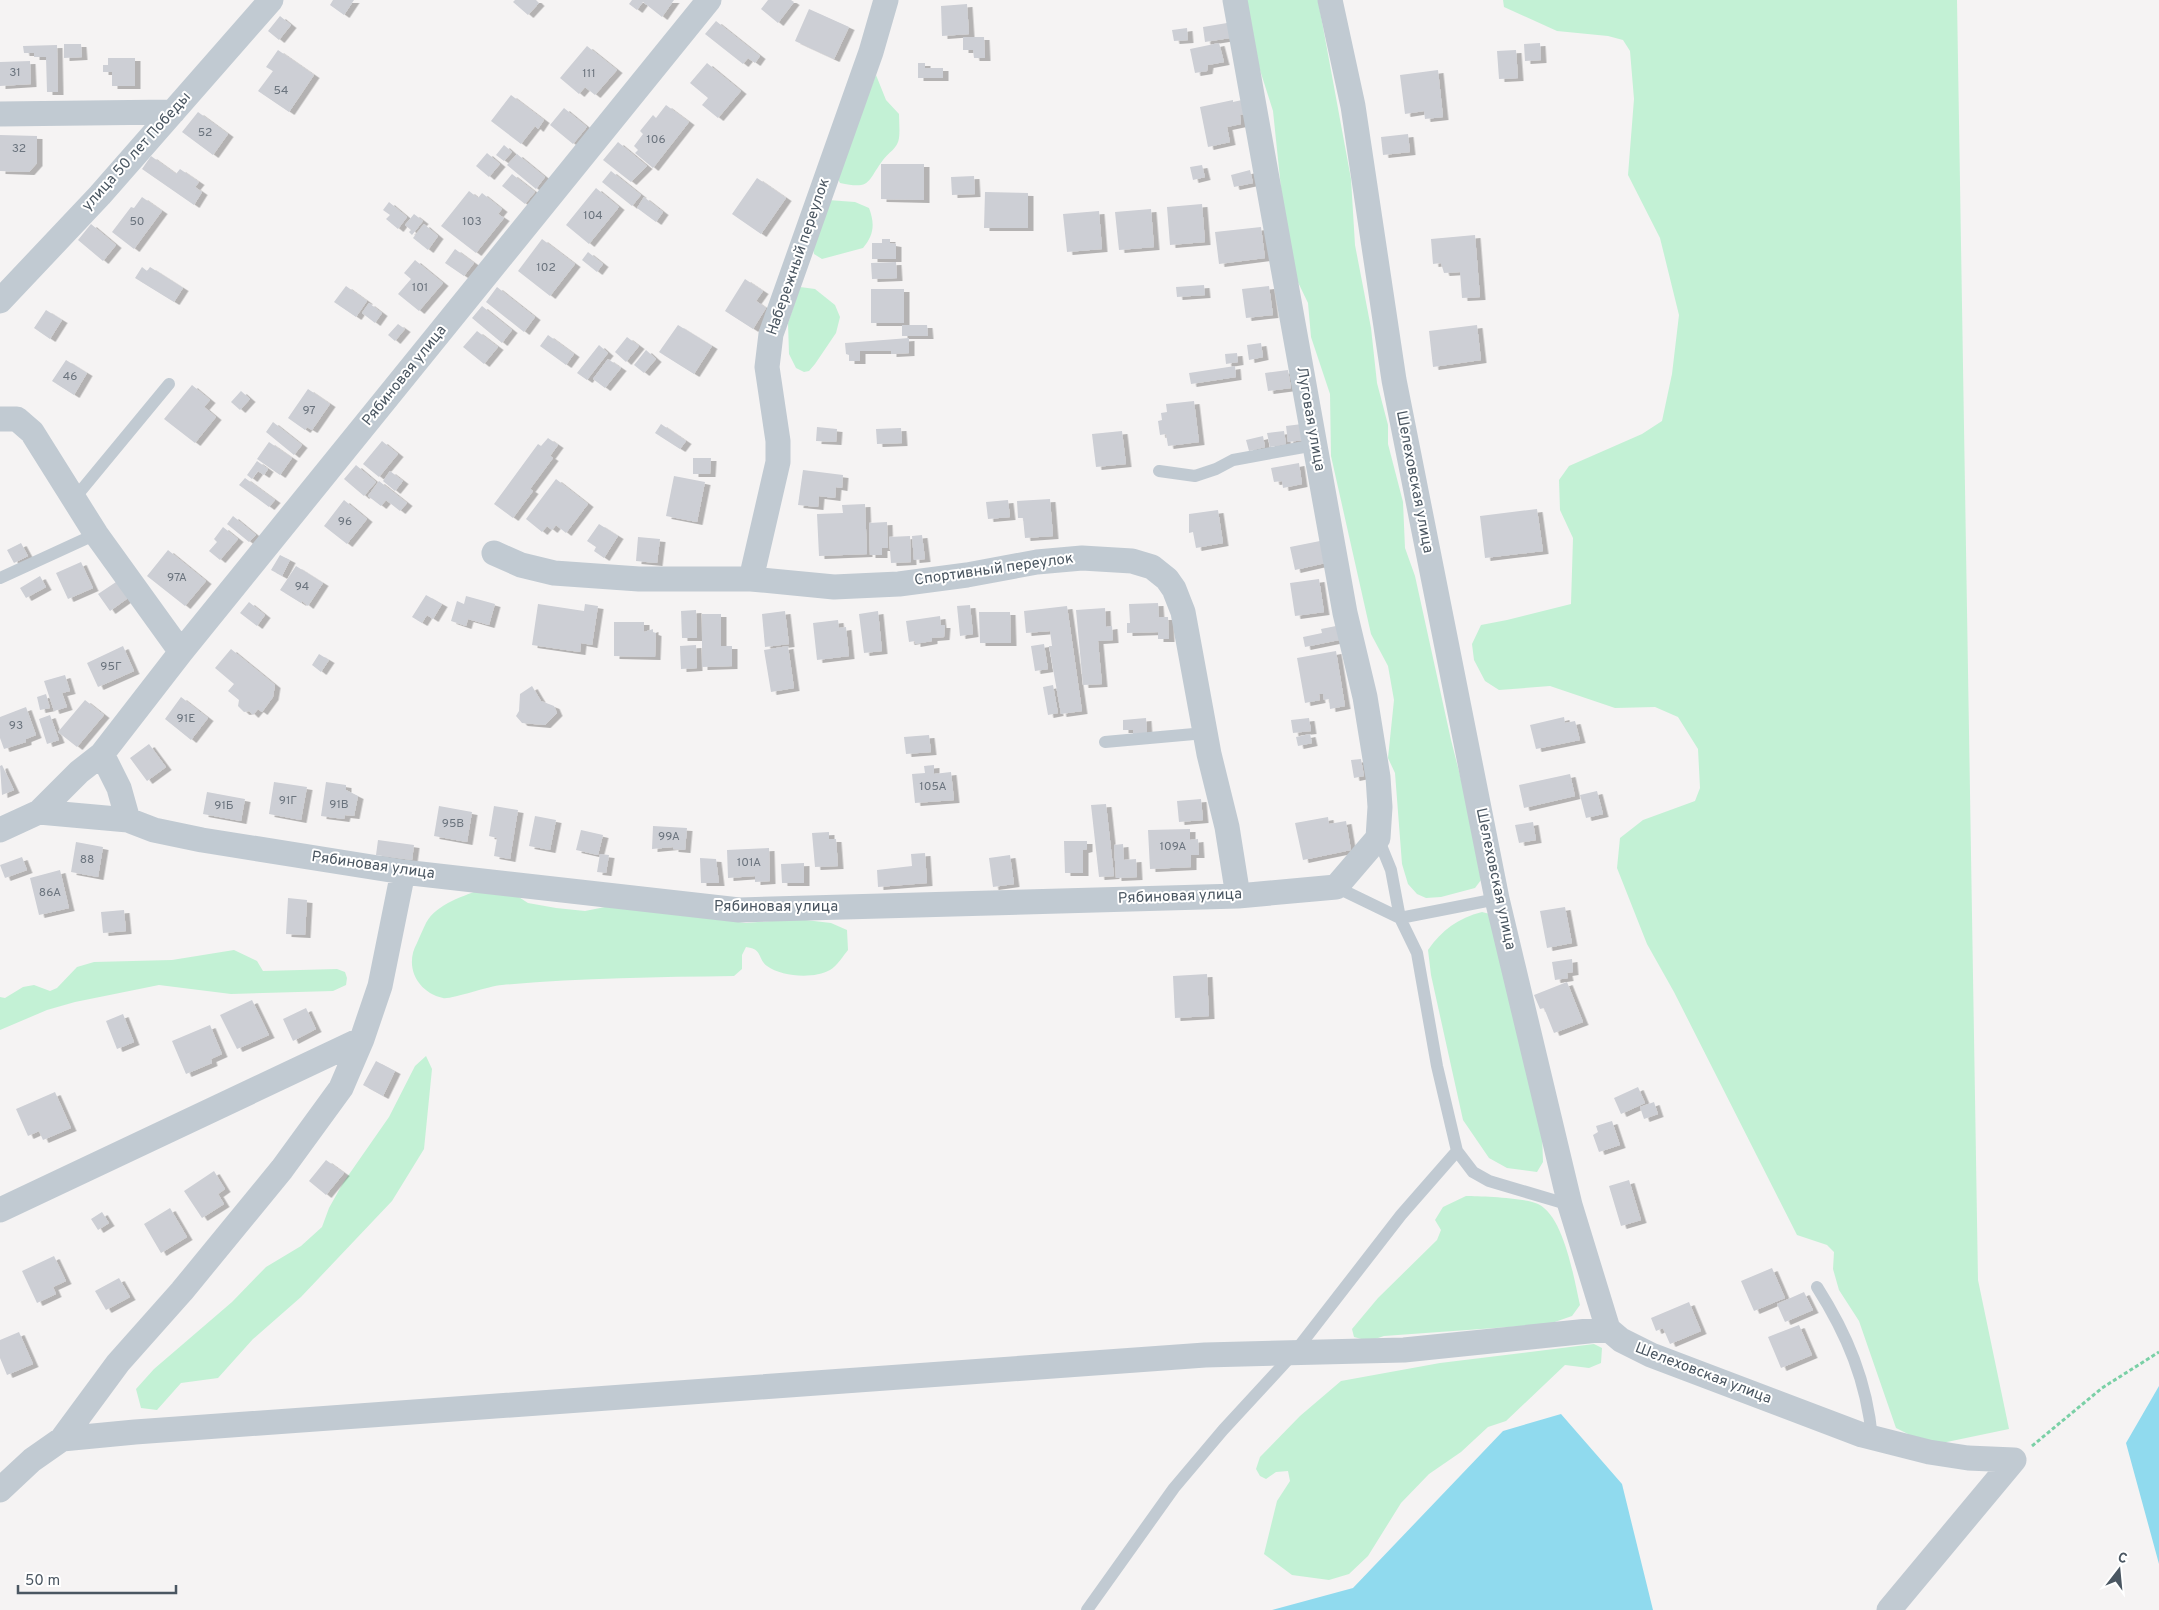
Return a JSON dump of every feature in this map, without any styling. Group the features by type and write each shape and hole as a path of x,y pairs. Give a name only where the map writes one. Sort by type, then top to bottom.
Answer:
{"street":[{"name":"улица 50 лет Победы","path":"1,299 100,195 271,0"},
{"name":"Рябиновая улица","path":"38,812 79,772 102,754 181,652 709,0"},
{"name":"Набережный переулок","path":"751,579 778,462 778,441 767,367 771,334 871,52 886,0"},
{"name":"Луговая улица","path":"1235,0 1345,613 1365,697 1376,760 1380,807 1378,838"},
{"name":"Шелеховская улица","path":"1330,0 1353,106 1394,380 1497,899 1570,1205 1608,1329 1621,1340 1651,1355 1872,1438 1968,1458 2014,1460"},
{"path":"0,114 173,112"},
{"path":"0,419 17,419 25,424 96,534 181,652"},
{"name":"Спортивный переулок","path":"494,553 521,565 554,573 638,579 751,579 792,585 852,587 919,581 1037,562 1082,558 1119,559 1142,563 1167,579 1179,599 1227,827 1238,896"},
{"path":"102,754 119,788 128,820"},
{"path":"0,830 38,812"},
{"name":"Рябиновая улица","path":"38,812 128,820 154,830 202,840 403,872 739,910 1238,896 1336,887"},
{"path":"1336,887 1378,838"},
{"path":"0,1490 32,1460 62,1439 118,1363 182,1291 282,1169 341,1088 362,1039 380,986 403,872"},
{"path":"0,1210 362,1039"},
{"path":"62,1439 135,1432 1186,1357 1404,1350 1608,1329"},
{"path":"1889,1610 2014,1460"}],"lane":[{"path":"74,499 169,384"},
{"path":"1160,471 1195,476 1233,460 1315,445"},
{"path":"0,578 96,534"},
{"path":"1105,742 1206,733"},
{"path":"1378,838 1391,870 1400,918 1417,953 1435,1058 1457,1152 1473,1172 1489,1181 1570,1205"},
{"path":"1336,887 1400,918 1497,899"},
{"path":"1087,1610 1174,1488 1223,1430 1294,1353 1401,1215 1457,1152"},
{"path":"1816,1287 1840,1327 1860,1374 1870,1411 1872,1438"}],"path":[{"path":"2014,1460 2102,1388 2159,1352"}],"green space":[{"path":"1247,0 1318,0 1351,179 1355,245 1371,328 1377,383 1388,425 1388,444 1403,502 1405,548 1415,576 1465,795 1481,880 1475,888 1441,897 1426,898 1417,894 1408,884 1402,864 1395,773 1388,758 1394,700 1388,666 1371,634 1331,456 1330,394 1311,337 1308,303 1295,276 1284,217 1273,111 1259,67"},
{"path":"1503,0 1957,0 1978,1280 2009,1429 1942,1443 1912,1436 1896,1428 1859,1321 1839,1290 1833,1269 1834,1252 1827,1245 1797,1235 1674,992 1647,944 1617,868 1620,838 1643,820 1695,801 1700,788 1698,749 1678,717 1655,707 1615,708 1550,686 1499,690 1485,681 1474,660 1472,644 1481,625 1571,604 1573,538 1560,510 1559,480 1569,466 1642,434 1662,421 1672,374 1679,315 1660,238 1628,175 1634,99 1630,51 1623,40 1608,36 1557,31 1504,7"},
{"path":"876,75 886,100 899,114 898,142 868,182 858,185 840,183 835,173"},
{"path":"828,200 855,202 869,208 873,224 869,239 863,248 822,259 814,254 812,244"},
{"path":"800,287 815,289 835,305 840,317 836,333 815,364 809,371 804,372 796,368 789,354 788,323"},
{"path":"484,888 511,892 528,903 585,911 615,905 746,923 797,919 831,923 847,930 848,950 830,970 807,976 781,973 773,970 764,963 755,950 746,947 742,955 742,969 734,976 646,977 559,981 496,986 447,998 434,995 426,990 415,977 412,960 413,952 426,923 444,905"},
{"path":"1482,912 1490,914 1542,1134 1543,1162 1537,1172 1507,1168 1489,1158 1463,1120 1431,975 1428,950 1433,943 1458,921"},
{"path":"234,950 257,961 263,971 337,969 345,972 347,978 346,985 333,991 231,994 159,985 75,1002 47,1010 0,1030 0,997 5,998 23,987 34,985 50,991 57,988 77,967 94,962 172,960"},
{"path":"426,1056 432,1069 424,1149 392,1201 301,1297 253,1339 218,1378 181,1383 157,1410 141,1408 136,1389 154,1369 232,1302 266,1267 301,1246 322,1227 329,1208 343,1183 389,1117 415,1066"},
{"path":"1466,1196 1524,1200 1538,1204 1547,1211 1555,1221 1561,1234 1575,1280 1580,1305 1572,1316 1549,1324 1384,1336 1369,1341 1354,1337 1352,1329 1378,1298 1437,1240 1441,1230 1435,1220 1443,1207"},
{"path":"1594,1344 1602,1348 1601,1363 1589,1368 1565,1365 1506,1421 1488,1427 1461,1452 1429,1474 1401,1503 1368,1556 1349,1574 1329,1580 1292,1575 1264,1554 1277,1501 1290,1481 1288,1471 1276,1472 1266,1479 1260,1476 1256,1469 1260,1457 1300,1416 1341,1381 1440,1363"}],"water":[{"path":"2159,1386 2159,1564 2126,1443"},
{"path":"1561,1414 1622,1484 1653,1610 1272,1610 1353,1588 1503,1431"}],"building":[{"path":"333,0 354,0 344,15 330,5"},
{"path":"515,0 536,0 539,3 528,15 513,2"},
{"path":"632,0 674,0 662,17 643,2 637,10 629,4"},
{"path":"768,0 791,0 794,2 778,23 761,9"},
{"path":"967,4 969,34 942,36 941,6"},
{"path":"809,9 849,27 834,59 795,41"},
{"path":"280,16 291,25 279,40 268,31"},
{"path":"716,21 760,56 755,63 748,58 743,64 705,34"},
{"path":"1227,23 1230,38 1205,42 1203,27"},
{"path":"1187,28 1188,40 1174,41 1172,30"},
{"path":"963,37 984,37 985,58 974,58 973,50 963,50"},
{"path":"1219,43 1224,62 1208,65 1207,71 1195,73 1190,49"},
{"path":"1540,43 1541,60 1525,61 1524,44"},
{"path":"64,44 81,44 82,57 64,58"},
{"path":"57,45 58,92 47,92 46,57 34,57 34,53 24,53 23,46"},
{"path":"587,46 617,70 595,95 585,87 579,94 560,78"},
{"path":"278,50 314,75 289,112 258,91 273,71 266,67"},
{"path":"1516,50 1518,78 1499,79 1497,51"},
{"path":"108,58 135,58 135,86 112,86 112,72 103,72 103,65 108,65"},
{"path":"30,61 31,84 0,86 0,62"},
{"path":"707,63 741,91 718,118 702,105 708,98 690,83"},
{"path":"918,63 925,63 925,68 943,68 943,78 918,78"},
{"path":"1438,70 1443,117 1425,119 1424,111 1405,114 1400,75"},
{"path":"511,95 544,120 538,129 535,126 521,144 491,121"},
{"path":"1233,100 1233,102 1242,100 1244,114 1240,115 1241,124 1227,127 1230,142 1208,147 1200,107"},
{"path":"666,105 689,122 653,168 635,153 638,150 634,146 643,134 640,131 653,115 656,118"},
{"path":"564,108 587,127 573,144 550,125"},
{"path":"198,112 228,134 213,155 182,132"},
{"path":"1408,134 1410,152 1383,155 1381,137"},
{"path":"0,135 37,136 37,163 29,172 0,171"},
{"path":"618,142 647,166 631,182 603,160"},
{"path":"504,145 512,152 504,161 496,155"},
{"path":"487,153 500,164 489,177 476,166"},
{"path":"517,154 545,177 536,189 507,165"},
{"path":"151,156 176,174 180,169 199,182 195,187 202,192 194,205 142,169"},
{"path":"881,164 924,164 924,200 881,199"},
{"path":"1202,165 1205,177 1193,180 1190,167"},
{"path":"1250,170 1253,183 1234,187 1231,175"},
{"path":"611,171 641,195 632,206 602,182"},
{"path":"512,174 535,192 525,204 502,186"},
{"path":"974,176 975,194 952,195 951,177"},
{"path":"757,178 786,198 761,234 732,214"},
{"path":"596,188 619,207 589,244 566,225"},
{"path":"469,191 478,198 482,193 502,209 498,214 504,218 476,253 441,226"},
{"path":"985,192 1028,193 1028,228 984,228"},
{"path":"142,197 162,211 134,249 112,232 131,207 134,208"},
{"path":"644,197 663,212 656,222 637,208"},
{"path":"389,202 407,217 398,229 386,219 390,215 383,210"},
{"path":"1202,204 1205,242 1170,245 1167,207"},
{"path":"1151,209 1154,247 1119,250 1115,212"},
{"path":"1099,211 1102,249 1067,252 1063,214"},
{"path":"414,214 423,221 412,235 409,232 411,230 405,225"},
{"path":"91,224 116,245 103,261 78,240"},
{"path":"424,224 438,236 428,250 413,238"},
{"path":"1261,227 1265,258 1219,264 1215,232"},
{"path":"1475,235 1480,297 1462,298 1460,272 1444,273 1441,263 1433,264 1431,239"},
{"path":"542,239 575,264 550,296 518,271"},
{"path":"882,239 890,239 890,243 896,244 896,259 872,259 872,243 882,243"},
{"path":"455,249 474,263 464,276 445,263"},
{"path":"588,252 603,264 597,272 582,260"},
{"path":"415,260 443,283 419,311 398,294 411,279 404,273"},
{"path":"896,262 897,278 872,279 871,263"},
{"path":"142,267 147,271 150,267 183,288 174,302 135,278"},
{"path":"745,279 763,291 756,301 766,308 753,329 725,311"},
{"path":"1204,285 1205,295 1177,297 1176,287"},
{"path":"346,286 367,301 356,317 334,302"},
{"path":"1269,286 1273,315 1246,318 1242,289"},
{"path":"497,287 535,317 524,332 486,302"},
{"path":"871,289 904,289 904,323 871,323"},
{"path":"369,303 382,313 375,323 362,313"},
{"path":"482,306 512,330 502,343 472,318"},
{"path":"46,310 62,320 50,339 34,328"},
{"path":"398,324 405,329 395,341 388,335"},
{"path":"678,325 712,346 694,374 659,352"},
{"path":"902,325 927,325 928,336 902,336"},
{"path":"1477,325 1481,360 1433,367 1429,331"},
{"path":"477,331 498,347 484,364 463,347"},
{"path":"548,335 574,354 566,365 540,346"},
{"path":"627,337 639,346 626,362 615,352"},
{"path":"909,338 909,353 891,354 891,351 860,351 860,361 849,361 849,355 846,354 845,343"},
{"path":"1261,343 1263,357 1249,360 1247,345"},
{"path":"599,345 608,353 587,380 577,373"},
{"path":"646,350 656,359 644,373 634,365"},
{"path":"1237,353 1238,362 1226,364 1225,354"},
{"path":"608,359 621,368 605,388 593,379"},
{"path":"66,360 87,373 74,395 52,381"},
{"path":"1235,366 1236,377 1191,384 1189,373"},
{"path":"1288,370 1291,388 1268,391 1265,373"},
{"path":"192,385 210,400 204,407 216,417 195,443 164,419"},
{"path":"308,389 330,404 312,430 307,427 305,430 288,418"},
{"path":"241,391 250,399 240,410 231,402"},
{"path":"1194,401 1199,442 1168,446 1166,434 1160,435 1158,421 1162,420 1161,413 1167,412 1166,404"},
{"path":"273,422 302,445 294,455 266,432"},
{"path":"661,424 686,441 680,449 655,433"},
{"path":"1302,424 1304,440 1288,442 1286,426"},
{"path":"817,427 837,429 836,442 816,441"},
{"path":"901,428 902,443 877,444 876,429"},
{"path":"1122,431 1126,464 1096,467 1092,434"},
{"path":"1284,431 1286,444 1270,447 1267,433"},
{"path":"1263,436 1265,447 1249,451 1246,440"},
{"path":"548,438 558,445 550,456 553,458 530,489 533,491 513,518 494,504 538,444 541,446"},
{"path":"382,441 398,454 379,477 363,464"},
{"path":"269,442 292,458 280,475 257,459"},
{"path":"693,458 711,458 710,474 693,474"},
{"path":"257,461 268,469 264,475 258,471 252,479 247,475"},
{"path":"1299,463 1302,484 1283,488 1282,481 1274,482 1271,468"},
{"path":"356,465 376,482 364,496 344,479"},
{"path":"803,470 843,475 842,488 836,487 835,498 819,496 818,507 798,505"},
{"path":"390,471 403,481 395,491 383,481"},
{"path":"674,476 705,482 697,522 666,516"},
{"path":"245,478 275,500 269,507 239,485"},
{"path":"556,479 588,504 566,533 556,525 552,530 547,526 542,532 526,519"},
{"path":"379,481 407,503 400,511 386,500 381,506 368,496"},
{"path":"1050,499 1053,536 1025,538 1023,518 1018,518 1017,501"},
{"path":"344,500 367,519 347,544 324,526"},
{"path":"1008,500 1010,517 988,519 986,502"},
{"path":"865,504 867,554 819,556 817,514 843,513 842,505"},
{"path":"1537,509 1543,551 1485,558 1480,516"},
{"path":"1218,510 1223,543 1196,548 1193,532 1189,533 1189,514"},
{"path":"233,516 256,535 249,542 227,524"},
{"path":"887,522 888,548 882,548 882,555 870,555 869,523"},
{"path":"599,524 618,536 604,558 594,551 596,547 587,541"},
{"path":"223,527 238,539 220,560 209,551 217,542 214,539"},
{"path":"922,535 925,559 914,560 912,536"},
{"path":"910,536 911,562 891,563 889,537"},
{"path":"638,537 660,539 657,563 636,561"},
{"path":"1325,540 1330,562 1295,570 1290,547"},
{"path":"21,543 28,556 14,563 7,550"},
{"path":"168,550 206,581 185,606 147,576"},
{"path":"280,555 290,560 282,576 271,570"},
{"path":"81,562 93,588 68,599 56,573"},
{"path":"296,566 323,583 308,606 280,590"},
{"path":"40,576 46,587 26,598 20,588"},
{"path":"1319,579 1324,612 1295,616 1290,583"},
{"path":"116,582 128,598 110,611 98,594"},
{"path":"426,595 442,604 433,619 427,615 422,623 412,617"},
{"path":"466,596 495,604 489,625 468,619 466,626 451,621 457,601 464,604"},
{"path":"249,602 265,615 257,626 240,613"},
{"path":"1158,603 1159,617 1168,617 1169,639 1158,639 1158,632 1127,633 1127,623 1130,623 1129,604"},
{"path":"538,604 584,611 585,604 598,606 592,645 581,643 580,652 532,645"},
{"path":"970,605 973,634 960,636 957,606"},
{"path":"1067,606 1082,711 1061,714 1049,646 1052,646 1050,631 1026,633 1024,611"},
{"path":"1105,608 1106,627 1112,626 1113,640 1098,641 1102,684 1083,685 1076,610"},
{"path":"696,610 697,638 682,638 681,611"},
{"path":"785,611 789,644 765,647 762,614"},
{"path":"878,611 882,651 864,653 859,614"},
{"path":"979,612 1010,612 1011,643 980,643"},
{"path":"702,614 721,614 721,646 732,646 732,666 702,667"},
{"path":"940,616 941,625 945,625 944,637 932,638 932,641 915,644 915,641 909,642 906,621"},
{"path":"838,620 839,628 846,627 849,656 817,660 813,623"},
{"path":"614,622 644,622 644,632 653,629 653,632 656,633 655,657 614,656"},
{"path":"1341,625 1344,639 1305,647 1303,637 1322,633 1321,629"},
{"path":"1044,644 1048,669 1035,671 1031,646"},
{"path":"696,645 697,668 681,669 680,646"},
{"path":"123,646 134,671 98,687 87,663"},
{"path":"788,646 794,688 771,692 764,650"},
{"path":"231,649 275,685 273,697 262,712 258,709 253,715 249,711 244,712 238,706 239,700 228,691 234,684 215,668"},
{"path":"1336,651 1345,706 1330,709 1329,699 1324,700 1323,694 1319,694 1320,700 1305,703 1297,658"},
{"path":"319,654 329,660 321,672 312,665"},
{"path":"65,675 70,691 62,693 67,707 54,711 44,681"},
{"path":"1053,685 1058,713 1048,715 1043,687"},
{"path":"532,686 541,701 554,706 557,713 545,725 522,723 516,716 519,711 520,694"},
{"path":"46,694 50,708 40,710 37,697"},
{"path":"181,697 208,718 191,740 165,719"},
{"path":"85,700 104,715 77,747 58,732"},
{"path":"26,707 36,735 26,739 26,742 4,749 0,738 0,717"},
{"path":"50,715 59,740 47,744 39,719"},
{"path":"1564,717 1565,723 1575,721 1580,740 1536,749 1530,725"},
{"path":"1146,718 1147,733 1133,734 1133,730 1123,730 1123,720"},
{"path":"1309,718 1311,731 1293,733 1291,720"},
{"path":"1310,734 1312,743 1298,746 1296,737"},
{"path":"929,735 931,752 906,754 904,737"},
{"path":"149,744 166,767 147,781 130,758"},
{"path":"1361,759 1364,776 1354,778 1351,760"},
{"path":"2,765 14,790 2,795 0,766"},
{"path":"934,765 934,774 951,772 954,800 915,803 912,774 925,773 924,766"},
{"path":"1570,774 1575,796 1524,808 1519,785"},
{"path":"274,782 307,787 301,820 269,814"},
{"path":"326,782 346,785 346,790 358,796 354,816 345,815 344,819 321,816"},
{"path":"1597,791 1603,814 1586,818 1580,795"},
{"path":"207,792 245,799 241,821 203,814"},
{"path":"1201,799 1203,820 1179,822 1177,801"},
{"path":"1106,804 1114,876 1099,877 1091,805"},
{"path":"439,806 472,812 467,842 434,836"},
{"path":"494,806 518,810 510,859 494,856 497,838 489,836"},
{"path":"535,816 556,820 550,850 529,846"},
{"path":"1328,817 1329,824 1346,821 1351,850 1303,860 1295,823"},
{"path":"1533,822 1536,840 1519,843 1515,825"},
{"path":"653,826 687,828 685,850 673,849 673,847 652,849"},
{"path":"1190,829 1190,840 1198,839 1199,855 1191,855 1191,867 1150,869 1148,830"},
{"path":"581,830 603,835 598,855 576,850"},
{"path":"829,832 829,839 836,839 838,866 815,867 812,833"},
{"path":"378,840 414,845 412,860 376,855"},
{"path":"1064,841 1087,841 1087,849 1083,850 1083,873 1065,873"},
{"path":"76,842 103,847 98,877 71,872"},
{"path":"1123,844 1124,860 1136,859 1137,877 1116,878 1114,845"},
{"path":"769,848 770,881 755,882 755,876 728,878 727,850"},
{"path":"925,853 927,883 878,887 877,870 912,866 911,854"},
{"path":"600,854 609,855 606,873 597,872"},
{"path":"1010,855 1014,884 993,887 989,858"},
{"path":"22,857 27,870 5,878 0,865"},
{"path":"700,858 716,859 719,883 701,883"},
{"path":"804,863 804,883 782,883 781,864"},
{"path":"60,870 69,908 39,915 30,878"},
{"path":"288,898 307,900 305,935 286,934"},
{"path":"1565,907 1572,943 1547,948 1540,911"},
{"path":"124,910 126,931 103,933 101,912"},
{"path":"1572,959 1573,972 1567,973 1568,978 1555,980 1552,962"},
{"path":"1207,974 1209,1016 1175,1018 1173,976"},
{"path":"1567,982 1583,1022 1554,1033 1544,1008 1540,1009 1534,995"},
{"path":"252,1000 269,1035 237,1049 220,1015"},
{"path":"306,1008 316,1029 293,1041 283,1019"},
{"path":"123,1014 134,1042 117,1049 106,1021"},
{"path":"210,1025 222,1054 211,1059 212,1063 186,1074 172,1041"},
{"path":"376,1061 395,1071 383,1096 363,1085"},
{"path":"1638,1087 1645,1103 1621,1114 1614,1098"},
{"path":"55,1092 71,1128 43,1140 39,1131 28,1136 16,1109"},
{"path":"1654,1102 1658,1114 1644,1119 1640,1107"},
{"path":"1612,1121 1620,1145 1599,1152 1593,1135 1598,1132 1596,1126"},
{"path":"326,1160 344,1173 326,1195 309,1181"},
{"path":"214,1171 225,1189 218,1194 224,1204 202,1218 184,1191"},
{"path":"1629,1180 1641,1220 1621,1226 1609,1186"},
{"path":"170,1208 187,1237 161,1253 144,1224"},
{"path":"102,1212 109,1223 98,1230 91,1219"},
{"path":"54,1256 66,1281 53,1287 56,1294 37,1303 22,1271"},
{"path":"1772,1268 1785,1298 1754,1311 1741,1281"},
{"path":"119,1278 130,1297 106,1310 95,1291"},
{"path":"1804,1292 1813,1310 1785,1322 1777,1304"},
{"path":"1689,1302 1701,1331 1670,1344 1663,1328 1656,1331 1651,1318"},
{"path":"1799,1325 1812,1355 1781,1368 1768,1337"},
{"path":"19,1332 33,1364 7,1375 0,1358 0,1340"}]}
